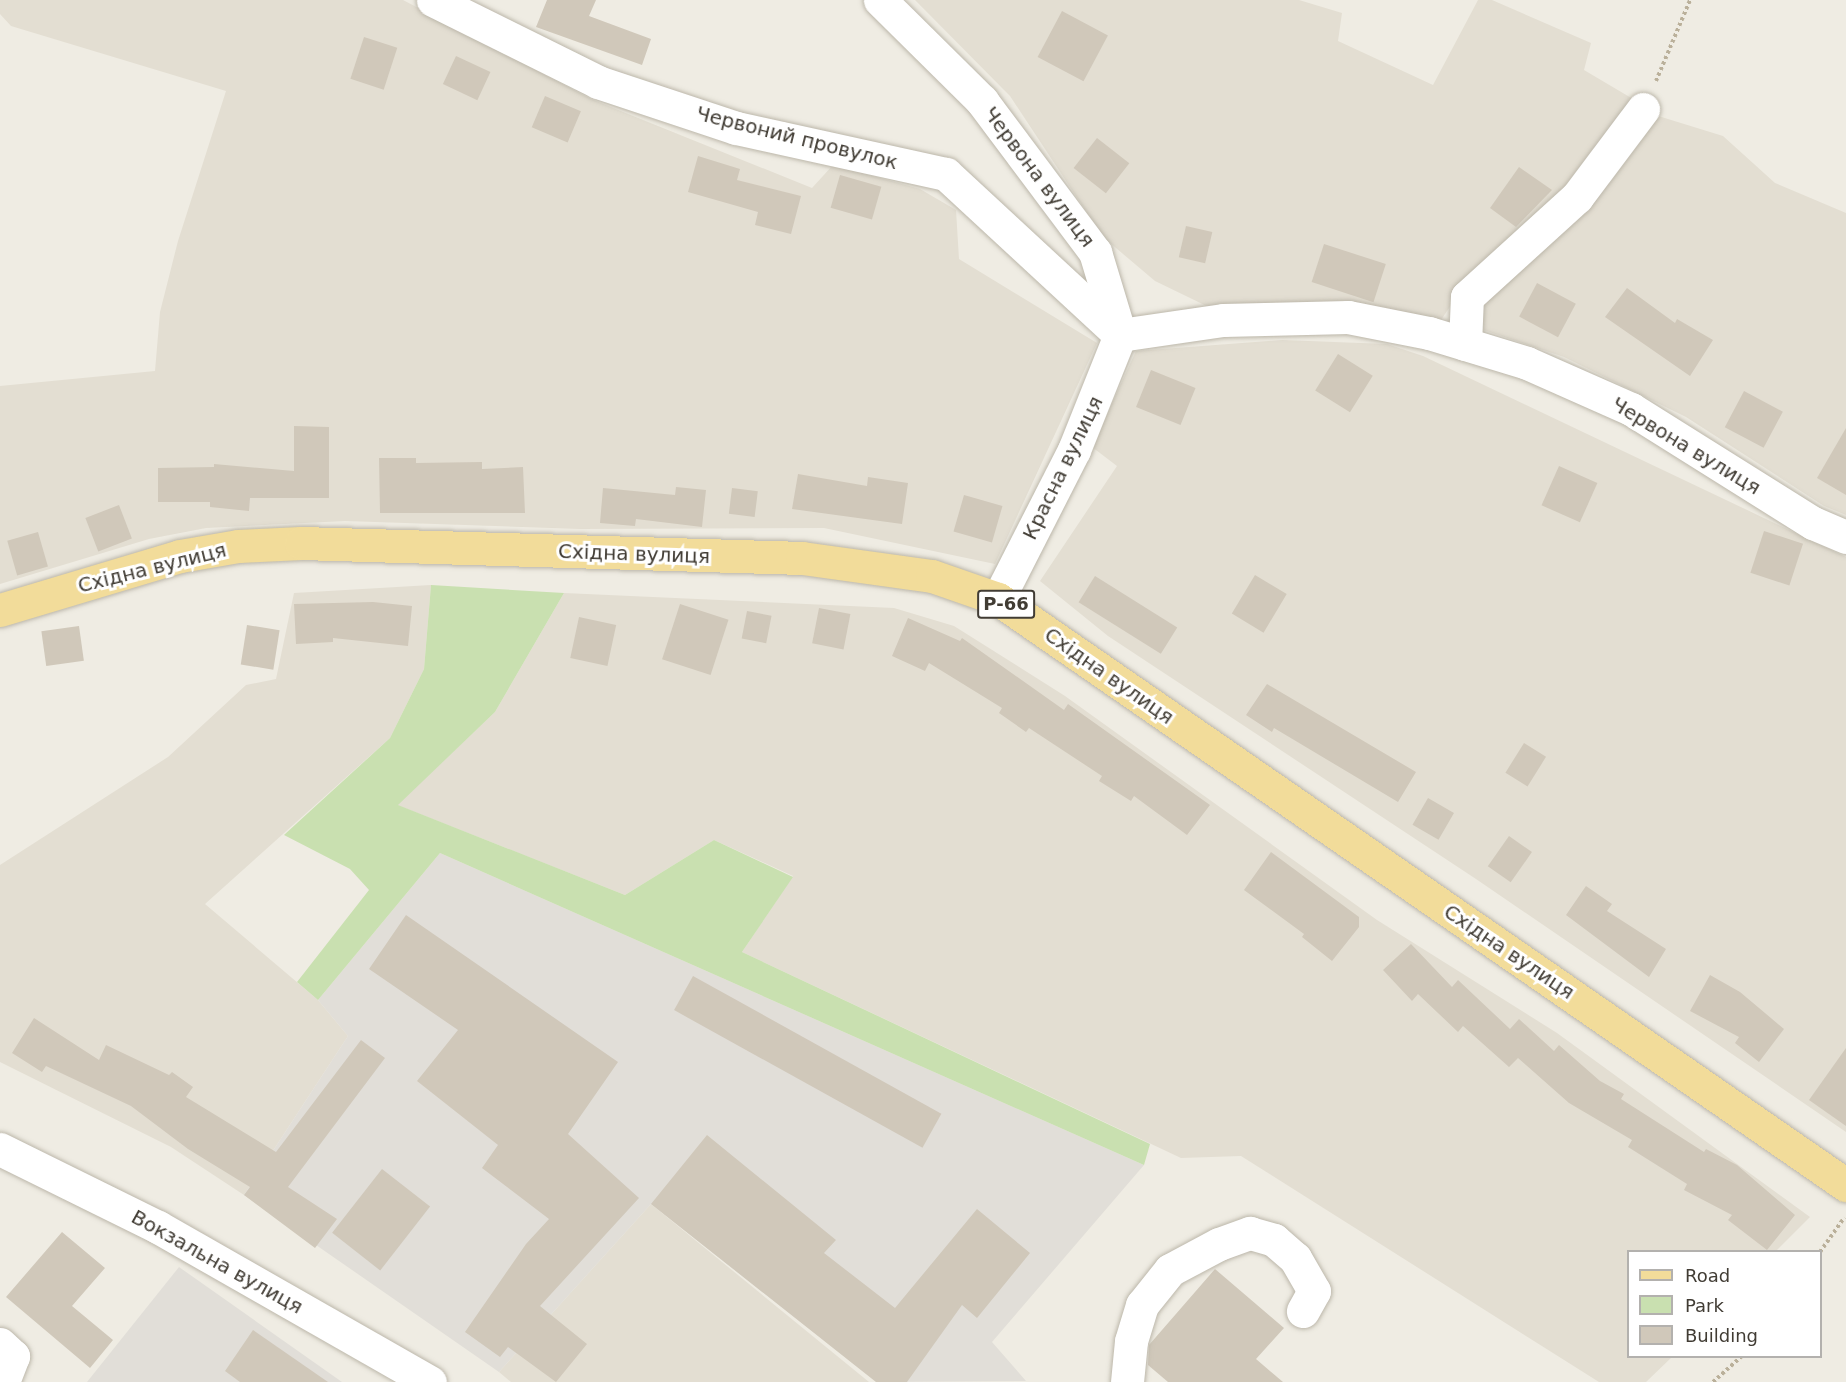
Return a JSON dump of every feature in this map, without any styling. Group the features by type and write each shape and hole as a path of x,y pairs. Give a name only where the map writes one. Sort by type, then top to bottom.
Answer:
{"main road":[{"name":"Східна вулиця","path":"0,610 180,556 238,546 302,543 802,558 932,576 998,599 1846,1185"}],"street":[{"name":"Червоний провулок","path":"434,0 598,82 736,128 946,174 1120,335"},
{"name":"Червона вулиця","path":"880,0 982,101 1095,252 1120,335 1223,320 1348,317 1466,344 1527,363 1631,409 1813,523 1846,537"},
{"path":"1466,344 1467,297 1577,197 1643,109"},
{"name":"Красна вулиця","path":"998,599 1074,450 1120,335"},
{"name":"Вокзальна вулиця","path":"0,1149 158,1227 430,1382"},
{"path":"1126,1382 1131,1341 1142,1305 1170,1270 1219,1245 1250,1233 1274,1240 1295,1258 1314,1291 1303,1311"},
{"path":"0,1344 13,1356 3,1382"}],"path":[{"path":"1643,109 1690,0"},
{"path":"1821,1250 1846,1215"},
{"path":"1713,1382 1740,1358"}],"shaded area":[{"path":"0,0 403,0 591,99 812,188 833,165 920,189 956,210 959,259 1097,343 995,564 824,528 581,529 345,521 206,528 149,539 0,584 0,386 155,371 160,312 178,241 226,91 11,26 0,14"},
{"path":"915,0 1299,0 1342,13 1338,41 1433,85 1478,0 1492,0 1591,43 1584,70 1633,99 1571,194 1463,287 1439,323 1219,312 1155,281 1103,237 1010,96"},
{"path":"1655,115 1723,136 1775,183 1846,213 1846,515 1824,506 1686,417 1564,357 1481,329 1474,307"},
{"path":"1282,340 1387,344 1423,356 1846,557 1846,1132 1476,879 1108,636 1040,581 1117,466 1092,447 1136,351"},
{"path":"431,585 424,669 390,738 205,904 318,1000 348,1036 244,1195 171,1147 0,1062 0,865 168,757 246,685 276,679 294,593"},
{"path":"564,593 894,608 954,626 1065,696 1377,920 1557,1033 1810,1217 1777,1250 1627,1250 1627,1358 1671,1358 1646,1382 1599,1382 1241,1156 1181,1158 742,952 793,876 714,840 625,895 397,805 495,712"},
{"path":"440,853 1144,1165 992,1342 1026,1381 877,1382 651,1204 499,1372 244,1195 348,1036 318,1000"},
{"path":"651,1204 869,1382 511,1382 499,1372"},
{"path":"179,1267 342,1382 87,1382"}],"green space":[{"path":"431,585 564,593 495,712 398,805 625,895 714,840 793,877 742,952 1150,1144 1144,1165 440,853 318,1000 297,982 369,890 350,869 284,835 390,738 424,669"}],"building":[{"path":"547,0 596,0 589,16 651,39 642,65 536,27"},
{"path":"1062,11 1108,35 1084,81 1038,57"},
{"path":"364,37 397,48 384,90 350,79"},
{"path":"456,56 490,72 477,100 443,84"},
{"path":"545,96 581,111 568,143 532,127"},
{"path":"1097,138 1129,163 1106,193 1074,168"},
{"path":"698,156 740,169 737,180 801,196 791,234 755,225 758,212 688,192"},
{"path":"1519,167 1552,190 1516,227 1490,208"},
{"path":"840,175 881,187 872,220 831,208"},
{"path":"1186,226 1212,232 1205,263 1179,257"},
{"path":"1324,244 1386,264 1373,302 1312,282"},
{"path":"1537,283 1576,304 1558,337 1519,317"},
{"path":"1627,288 1675,323 1677,319 1713,340 1690,376 1605,317"},
{"path":"1338,354 1373,376 1350,412 1315,390"},
{"path":"1151,370 1196,388 1181,425 1136,407"},
{"path":"1744,391 1783,412 1764,448 1725,427"},
{"path":"294,426 329,427 329,498 250,498 249,511 210,507 210,502 158,502 158,468 214,467 214,464 294,471"},
{"path":"1846,428 1846,495 1817,478"},
{"path":"379,458 416,458 416,463 482,462 482,469 523,467 525,513 380,513"},
{"path":"1559,466 1597,483 1580,522 1542,505"},
{"path":"798,474 867,486 868,477 908,483 902,524 792,509"},
{"path":"676,487 706,490 702,527 636,519 635,526 600,523 603,488 675,495"},
{"path":"732,488 758,491 755,517 729,514"},
{"path":"964,495 1002,506 992,543 954,532"},
{"path":"119,505 132,539 98,552 85,518"},
{"path":"1764,531 1803,544 1789,586 1750,573"},
{"path":"38,532 48,567 17,575 7,541"},
{"path":"1255,575 1287,594 1264,633 1232,614"},
{"path":"1095,576 1177,627 1161,654 1079,602"},
{"path":"373,602 412,606 408,646 333,638 333,642 296,644 294,604"},
{"path":"680,604 729,620 711,675 662,659"},
{"path":"819,608 850,614 844,649 812,643"},
{"path":"747,611 772,616 766,643 742,638"},
{"path":"579,617 616,625 607,666 570,658"},
{"path":"908,618 960,641 962,638 1064,710 1068,704 1210,805 1187,835 1134,796 1131,801 1099,781 1102,776 1029,728 1026,732 999,713 1002,708 929,663 925,671 892,656"},
{"path":"247,625 280,630 273,670 241,665"},
{"path":"79,626 84,661 46,666 41,631"},
{"path":"1267,684 1416,772 1398,802 1274,728 1272,732 1246,715"},
{"path":"1524,743 1546,757 1528,786 1505,773"},
{"path":"1428,798 1454,813 1438,840 1412,825"},
{"path":"1509,836 1532,852 1511,882 1488,866"},
{"path":"1271,852 1359,917 1359,927 1332,961 1302,937 1304,934 1244,890"},
{"path":"1586,886 1612,904 1607,911 1666,949 1649,977 1566,915"},
{"path":"406,915 618,1062 568,1134 639,1198 540,1306 587,1344 556,1382 508,1347 500,1357 465,1332 526,1244 549,1219 482,1168 498,1145 417,1081 458,1030 369,969"},
{"path":"1411,944 1452,987 1458,980 1510,1029 1519,1019 1554,1051 1559,1045 1600,1081 1624,1094 1621,1099 1704,1152 1706,1149 1737,1165 1795,1215 1767,1250 1728,1220 1732,1215 1684,1190 1687,1184 1628,1147 1632,1140 1569,1103 1518,1058 1509,1067 1463,1026 1458,1032 1418,994 1412,1001 1383,970"},
{"path":"1710,975 1740,992 1784,1029 1759,1062 1735,1043 1739,1037 1690,1011"},
{"path":"693,976 941,1114 922,1148 674,1010"},
{"path":"34,1018 99,1060 106,1045 169,1075 172,1072 193,1087 186,1097 276,1152 361,1040 385,1058 288,1187 337,1219 315,1248 244,1195 250,1187 188,1149 131,1106 46,1066 42,1072 12,1053"},
{"path":"1846,1048 1846,1126 1809,1100"},
{"path":"707,1135 836,1240 824,1253 895,1308 977,1209 1030,1253 977,1318 962,1305 907,1382 876,1382 651,1204"},
{"path":"382,1169 430,1207 380,1270 332,1233"},
{"path":"62,1232 105,1268 72,1306 113,1340 90,1368 6,1297"},
{"path":"1215,1269 1284,1328 1256,1359 1283,1382 1168,1382 1148,1365 1149,1345"},
{"path":"253,1330 328,1382 240,1382 225,1371"}]}
